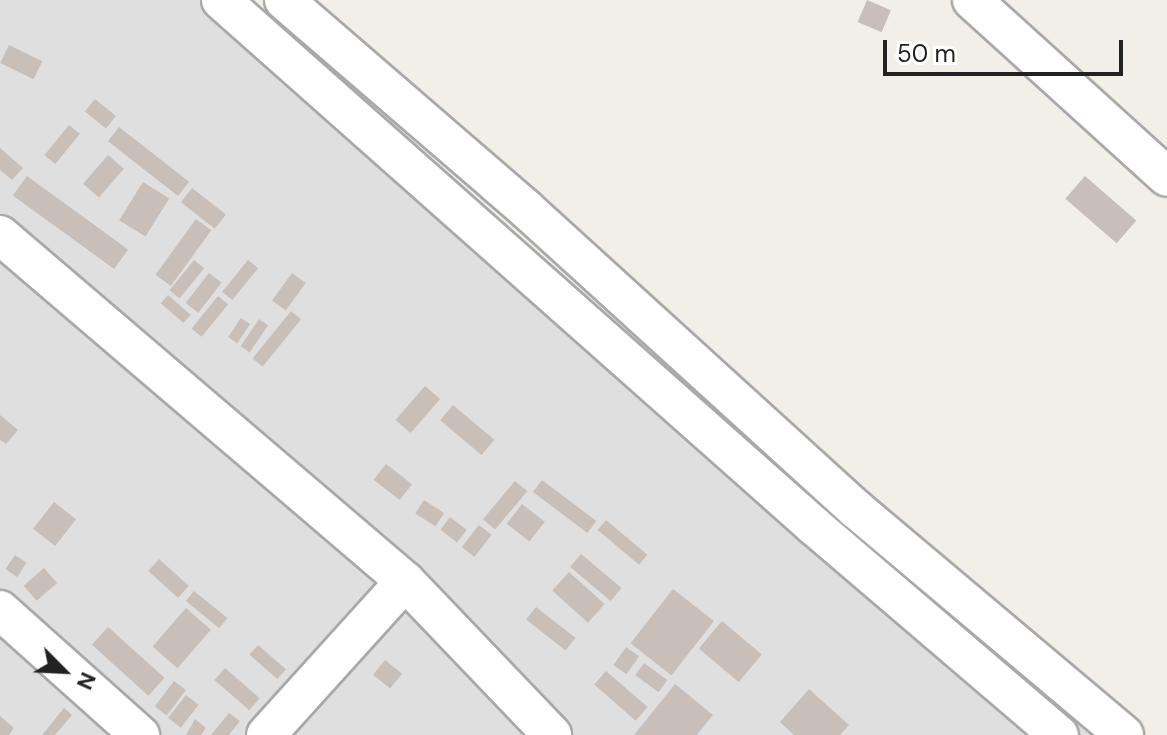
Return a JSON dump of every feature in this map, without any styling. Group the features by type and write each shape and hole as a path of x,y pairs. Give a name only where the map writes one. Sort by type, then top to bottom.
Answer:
{"street":[{"path":"221,0 814,526 1059,735"},
{"path":"284,0 526,209 857,510 1124,735"},
{"path":"972,0 1167,177"},
{"path":"0,235 405,581 552,735"},
{"path":"266,735 405,581"},
{"path":"0,610 140,735"}],"shaded area":[{"path":"0,0 207,0 806,503 1109,735 0,735"}],"building":[{"path":"867,0 891,10 882,32 858,22"},
{"path":"9,45 42,61 33,79 0,63"},
{"path":"95,99 116,116 106,128 85,111"},
{"path":"69,125 80,134 55,164 44,155"},
{"path":"119,127 189,182 178,196 108,141"},
{"path":"0,148 23,168 12,180 0,170"},
{"path":"108,155 124,169 99,197 83,184"},
{"path":"27,176 128,249 114,269 13,195"},
{"path":"1085,176 1136,221 1117,243 1065,199"},
{"path":"143,182 169,198 145,237 119,220"},
{"path":"192,188 226,214 215,229 181,202"},
{"path":"196,219 211,230 171,286 155,275"},
{"path":"194,260 204,268 180,298 169,290"},
{"path":"248,260 258,268 232,300 222,292"},
{"path":"209,273 222,283 198,313 186,303"},
{"path":"292,273 306,283 286,310 272,301"},
{"path":"168,295 191,315 183,323 161,303"},
{"path":"218,296 228,304 202,337 192,329"},
{"path":"291,311 301,319 263,367 253,358"},
{"path":"241,318 250,324 237,343 228,337"},
{"path":"259,319 268,325 250,353 241,346"},
{"path":"425,386 440,399 411,433 395,420"},
{"path":"453,405 494,440 482,455 440,420"},
{"path":"0,415 18,430 6,444 0,440"},
{"path":"386,464 412,484 400,500 374,480"},
{"path":"542,480 596,521 587,533 533,492"},
{"path":"515,481 527,491 495,530 483,519"},
{"path":"424,500 444,513 435,526 415,513"},
{"path":"54,502 76,519 55,546 33,529"},
{"path":"522,504 545,522 529,542 507,524"},
{"path":"450,517 467,530 457,542 440,530"},
{"path":"606,520 647,555 639,565 598,530"},
{"path":"479,525 492,535 474,557 462,547"},
{"path":"581,554 622,588 611,601 570,567"},
{"path":"15,555 27,563 17,577 5,569"},
{"path":"159,559 189,586 178,598 148,571"},
{"path":"44,568 57,583 37,601 24,586"},
{"path":"569,572 605,604 588,623 552,591"},
{"path":"673,589 714,621 671,675 631,643"},
{"path":"194,591 227,618 219,628 186,601"},
{"path":"536,607 575,638 566,650 526,620"},
{"path":"186,608 211,630 177,668 153,646"},
{"path":"722,621 762,654 739,682 699,649"},
{"path":"108,627 164,678 148,696 92,645"},
{"path":"258,645 286,669 277,679 249,655"},
{"path":"626,647 639,656 626,674 613,665"},
{"path":"385,660 402,674 390,689 373,675"},
{"path":"644,663 667,680 659,692 635,675"},
{"path":"225,668 260,698 249,710 215,680"},
{"path":"606,671 648,707 636,721 594,685"},
{"path":"174,681 186,690 167,716 155,707"},
{"path":"675,684 713,715 697,735 634,735"},
{"path":"809,689 849,725 840,735 794,735 780,722"},
{"path":"186,695 199,705 181,728 168,718"},
{"path":"64,708 72,715 55,735 42,735"},
{"path":"229,713 240,721 229,735 211,735"},
{"path":"0,716 14,728 9,735 0,735"},
{"path":"195,719 206,728 201,735 186,735"}]}
